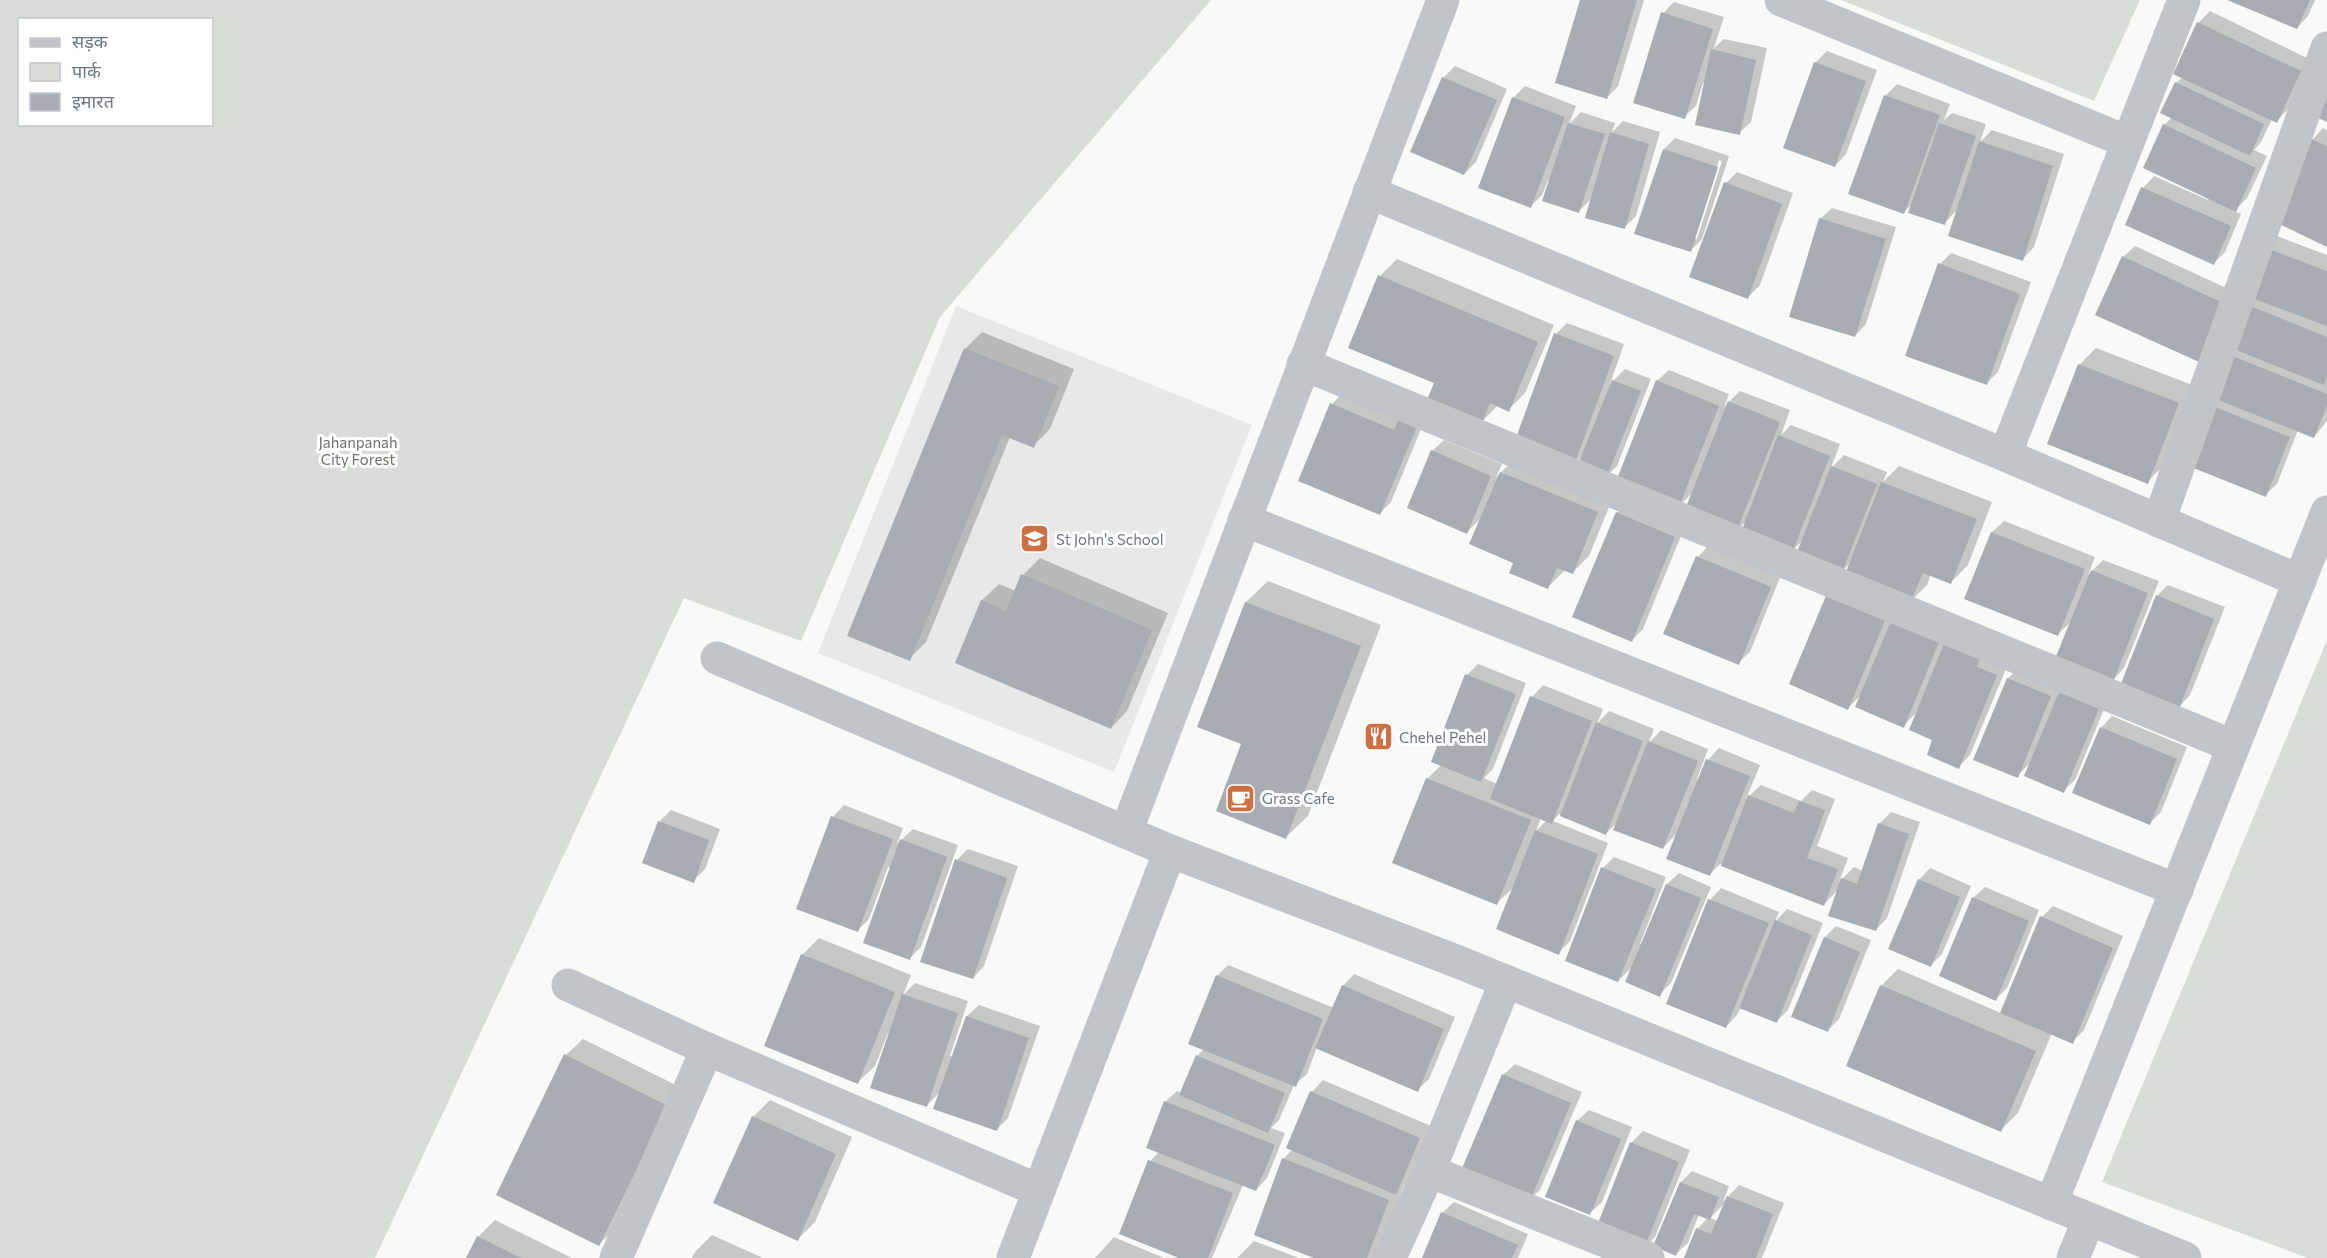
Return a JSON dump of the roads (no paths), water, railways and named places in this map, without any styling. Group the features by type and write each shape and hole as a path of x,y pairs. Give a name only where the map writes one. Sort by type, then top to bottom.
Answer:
{"street":[{"path":"1126,832 1443,0"},
{"path":"1781,0 1818,7 2128,142"},
{"path":"2005,455 2184,0"},
{"path":"2159,521 2327,48"},
{"path":"1369,192 2005,455 2300,581"},
{"path":"1303,364 2233,746"},
{"path":"2051,1204 2327,512"},
{"path":"1244,520 2177,890"},
{"path":"717,658 1170,850 1506,981 2185,1258"},
{"path":"1013,1258 1170,850"},
{"path":"1390,1258 1429,1171 1506,981"},
{"path":"568,985 707,1048 1038,1190"},
{"path":"616,1258 707,1048"},
{"path":"1429,1171 1648,1258"},
{"path":"2073,1258 2089,1219"}],"place":[{"name":"St John's School","path":"1035,539"},
{"name":"Chehel Pehel","path":"1378,737"},
{"name":"Grass Cafe","path":"1241,798"}],"park label":[{"name":"Jahanpanah City Forest","path":"358,450"}]}
